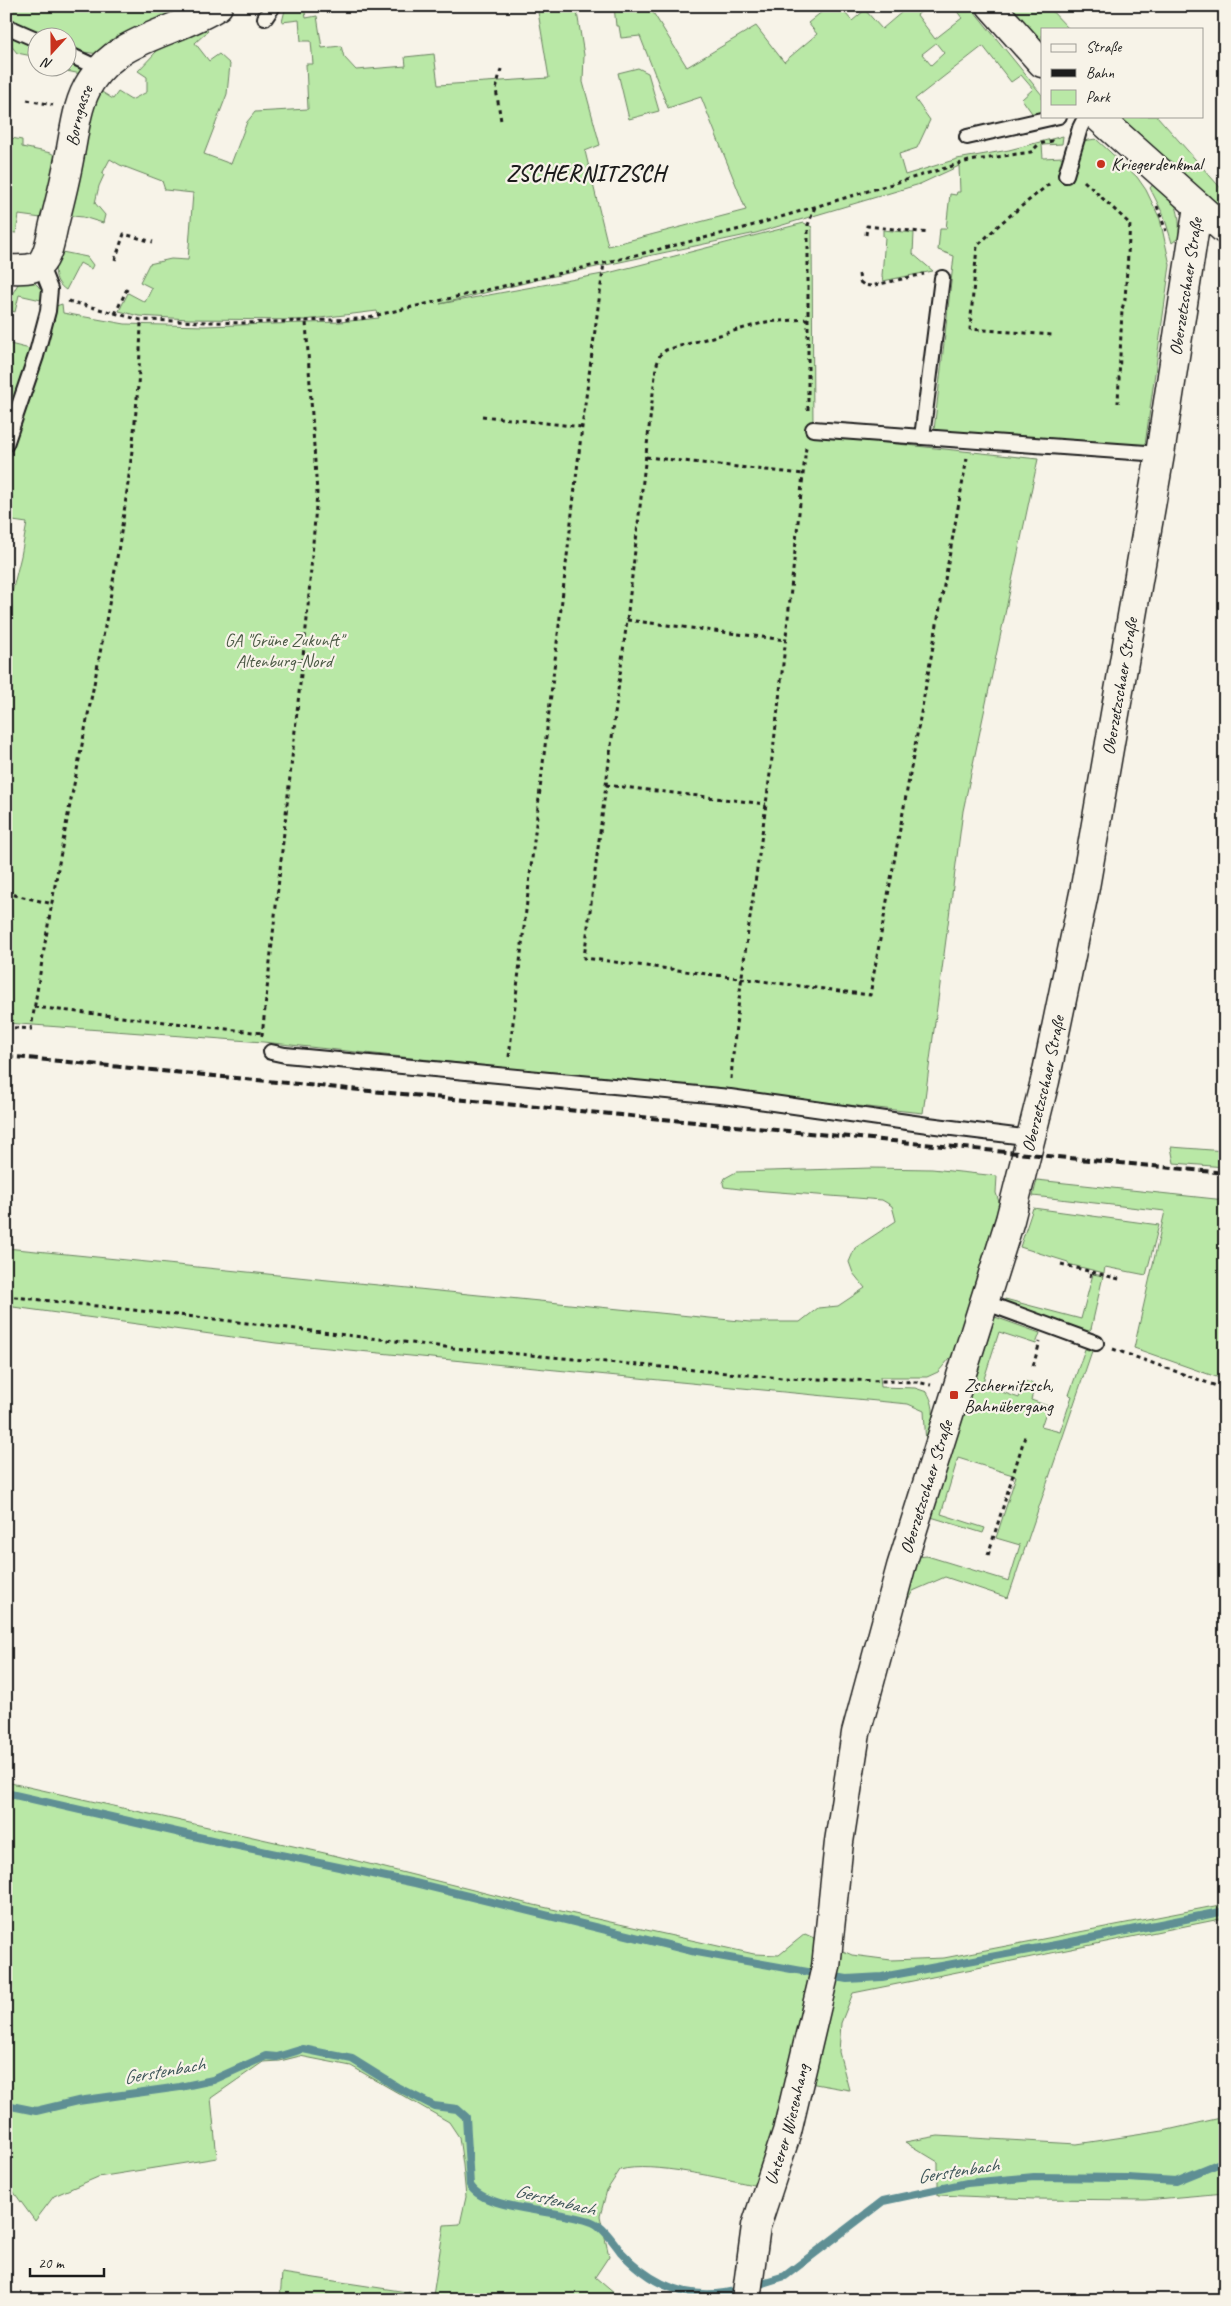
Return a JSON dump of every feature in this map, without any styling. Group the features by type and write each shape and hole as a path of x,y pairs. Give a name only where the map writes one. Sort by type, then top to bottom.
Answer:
{"street":[{"name":"Borngasse","path":"40,264 52,234 79,107 90,82 108,60 123,50 184,24 218,6"},
{"path":"991,6 1041,63"},
{"path":"1099,118 1225,230"},
{"name":"Oberzetzschaer Straße","path":"825,1968 839,1842 856,1733 901,1567 1010,1220 1032,1138 1084,893 1160,454 1198,206"},
{"path":"6,269 30,268 40,264"},
{"name":"Unterer Wiesenhang","path":"746,2300 756,2226 787,2132 825,1968"}],"lane":[{"path":"6,26 28,36"},
{"path":"78,59 100,69"},
{"path":"967,137 1050,118"},
{"path":"1066,175 1076,139 1085,118"},
{"path":"6,444 36,356 51,295 45,273 40,264"},
{"path":"922,437 937,275"},
{"path":"810,429 1160,454"},
{"path":"270,1052 285,1055 730,1097 928,1126 1032,1138"},
{"path":"984,1302 1096,1343"}],"path":[{"path":"501,69 496,89 501,121"},
{"path":"51,295 141,320 306,322 360,319 604,263 744,228 969,161 1031,152 1039,144 1062,139 1076,139"},
{"path":"1052,335 970,329 970,320 977,246 1001,223 1060,175 1066,175 1082,180 1130,224 1125,299 1122,309 1118,403"},
{"path":"1155,202 1163,219 1167,235"},
{"path":"730,1097 741,979 766,804 786,640 803,474 810,429 808,225 815,207"},
{"path":"866,235 867,226 929,233"},
{"path":"114,260 124,234 153,242"},
{"path":"506,1075 582,427 604,263"},
{"path":"860,274 860,282 871,286 937,275"},
{"path":"115,314 127,289"},
{"path":"6,315 10,316 6,330"},
{"path":"808,319 766,322 666,350 660,355 656,367 627,620 584,958 870,995 970,441"},
{"path":"6,1027 31,1029 73,789 99,657 129,470 139,377 141,320"},
{"path":"270,1052 263,1042 262,1033 307,619 317,493 306,322"},
{"path":"482,416 582,427"},
{"path":"646,457 803,474"},
{"path":"627,620 786,640"},
{"path":"606,785 766,804"},
{"path":"6,893 53,904"},
{"path":"34,1007 262,1033"},
{"path":"1061,1264 1123,1280"},
{"path":"1090,1277 1091,1272"},
{"path":"6,1296 453,1348 782,1378 916,1382 928,1384 954,1395"},
{"path":"1096,1343 1225,1389"},
{"path":"988,1555 1026,1433"}],"green space":[{"path":"6,6 201,6 100,54 78,51 78,28 28,29 6,19"},
{"name":"GA \"Grüne Zukunft\" Altenburg-Nord","path":"286,6 304,6 306,18 317,16 322,48 341,46 344,57 356,70 406,66 405,57 434,54 438,85 549,78 537,6 576,6 584,55 583,82 600,145 585,151 608,246 746,210 701,97 668,108 640,36 621,38 619,26 616,26 614,6 649,6 687,67 756,26 784,62 817,34 808,23 829,6 839,6 852,21 865,10 882,29 909,6 917,6 921,10 928,6 917,15 935,39 962,18 953,6 970,6 1041,94 1041,116 1034,116 1022,99 1033,89 1021,75 1011,82 983,46 915,99 930,120 917,148 899,154 905,175 957,159 1009,150 1063,136 1062,144 1042,145 1043,158 1062,157 1071,161 1083,141 1096,139 1137,177 1146,190 1160,219 1170,265 1145,445 1130,446 934,430 954,256 938,250 940,229 946,229 950,194 956,195 957,192 960,192 959,166 920,184 756,233 545,278 440,304 608,273 804,223 812,227 813,435 1038,459 963,811 923,1113 263,1042 6,1023 6,617 27,523 6,520 6,460 56,306 62,304 63,313 125,324 204,326 340,322 379,318 377,311 304,320 189,319 139,316 119,311 128,293 145,302 152,288 140,282 149,264 171,259 188,260 193,193 165,190 162,181 120,165 110,159 102,174 104,175 95,203 105,215 103,223 83,217 62,215 97,89 113,99 118,92 131,100 147,92 147,77 138,71 156,52 151,45 202,26 208,31 195,43 209,61 219,54 230,64 227,94 204,154 231,164 247,122 255,112 308,109 306,64 313,64 311,41 301,41 299,20 282,22","holes":["936,43 944,53 931,65 922,54"]},
{"path":"1004,6 1047,6 1068,28 1041,28 1041,46"},
{"path":"6,31 28,41 28,55 17,53 9,43 10,36 6,35"},
{"path":"78,64 83,69 81,74 78,73"},
{"path":"638,68 648,73 659,111 629,119 618,73"},
{"path":"1117,118 1159,118 1225,193 1225,216"},
{"path":"6,137 22,140 22,147 51,153 60,159 41,218 19,215 16,233 6,232"},
{"path":"1155,182 1169,195 1178,213 1179,240 1177,239 1172,243 1164,216 1150,188"},
{"path":"883,230 914,233 913,254 933,271 883,281 885,237 883,236"},
{"path":"57,251 87,257 93,265 91,269 80,263 66,290 61,286 56,277"},
{"path":"22,277 31,280 43,292 41,300 19,295 15,312 6,309 6,305"},
{"path":"6,343 30,349 6,429"},
{"path":"1171,1147 1225,1151 1225,1167 1174,1163"},
{"path":"871,1168 932,1169 997,1176 996,1193 1000,1205 979,1284 956,1351 938,1372 927,1377 880,1377 881,1387 915,1388 927,1392 932,1405 933,1418 926,1445 924,1411 908,1404 276,1343 6,1306 6,1248 750,1322 800,1322 818,1308 838,1306 865,1288 853,1273 849,1262 855,1248 896,1221 892,1206 882,1200 724,1187 725,1178 736,1172"},
{"path":"1037,1180 1225,1200 1225,1380 1134,1348 1165,1211 1033,1196"},
{"path":"1033,1208 1159,1225 1146,1275 1105,1267 1104,1273 1068,1264 1068,1262 1020,1247"},
{"path":"1093,1274 1103,1276 1091,1329 1085,1334 1003,1306 1005,1299 1081,1319"},
{"path":"995,1317 1040,1333 1036,1344 999,1332 982,1385 1019,1398 1024,1381 1035,1384 1031,1400 1048,1406 1041,1427 1060,1432 1072,1396 1069,1395 1085,1349 1092,1351 1008,1598 945,1577 913,1591 899,1614 917,1557 927,1556 1009,1581 1020,1545 996,1538 1016,1476 958,1458 941,1514 985,1528 983,1533 931,1517"},
{"path":"6,1782 329,1854 525,1903 754,1954 779,1955 805,1934 852,1955 891,1960 944,1958 1225,1904 1225,1918 853,1993 841,2023 839,2052 849,2090 787,2079 758,2186 708,2175 668,2169 633,2168 620,2170 607,2190 600,2216 609,2256 595,2277 622,2300 280,2300 282,2273 433,2296 444,2225 460,2224 466,2197 459,2137 449,2122 351,2066 300,2056 280,2061 263,2062 211,2098 217,2158 98,2177 54,2196 35,2221 13,2191 6,2187"},
{"path":"1225,2117 1225,2193 1145,2200 1034,2199 938,2195 938,2162 905,2142 938,2136 1077,2144 1163,2131"}],"waterway":[{"path":"6,1793 229,1844 415,1883 696,1952 847,1979 882,1977 1225,1911"},
{"name":"Gerstenbach","path":"6,2105 36,2111 78,2101 180,2087 213,2080 266,2056 277,2057 303,2049 352,2059 397,2087 434,2106 457,2109 466,2117 470,2185 478,2194 507,2205 592,2222 604,2231 621,2252 647,2275 676,2289 691,2293 707,2294 742,2289"},
{"name":"Gerstenbach","path":"753,2286 785,2276 883,2201 967,2183 1034,2177 1127,2178 1176,2181 1225,2161"}],"railway":[{"path":"6,1056 1225,1173"}],"place":[{"name":"Kriegerdenkmal","path":"1101,164"},
{"name":"Zschernitzsch, Bahnübergang","path":"954,1395"}],"district":[{"name":"ZSCHERNITZSCH","path":"586,174"}]}
